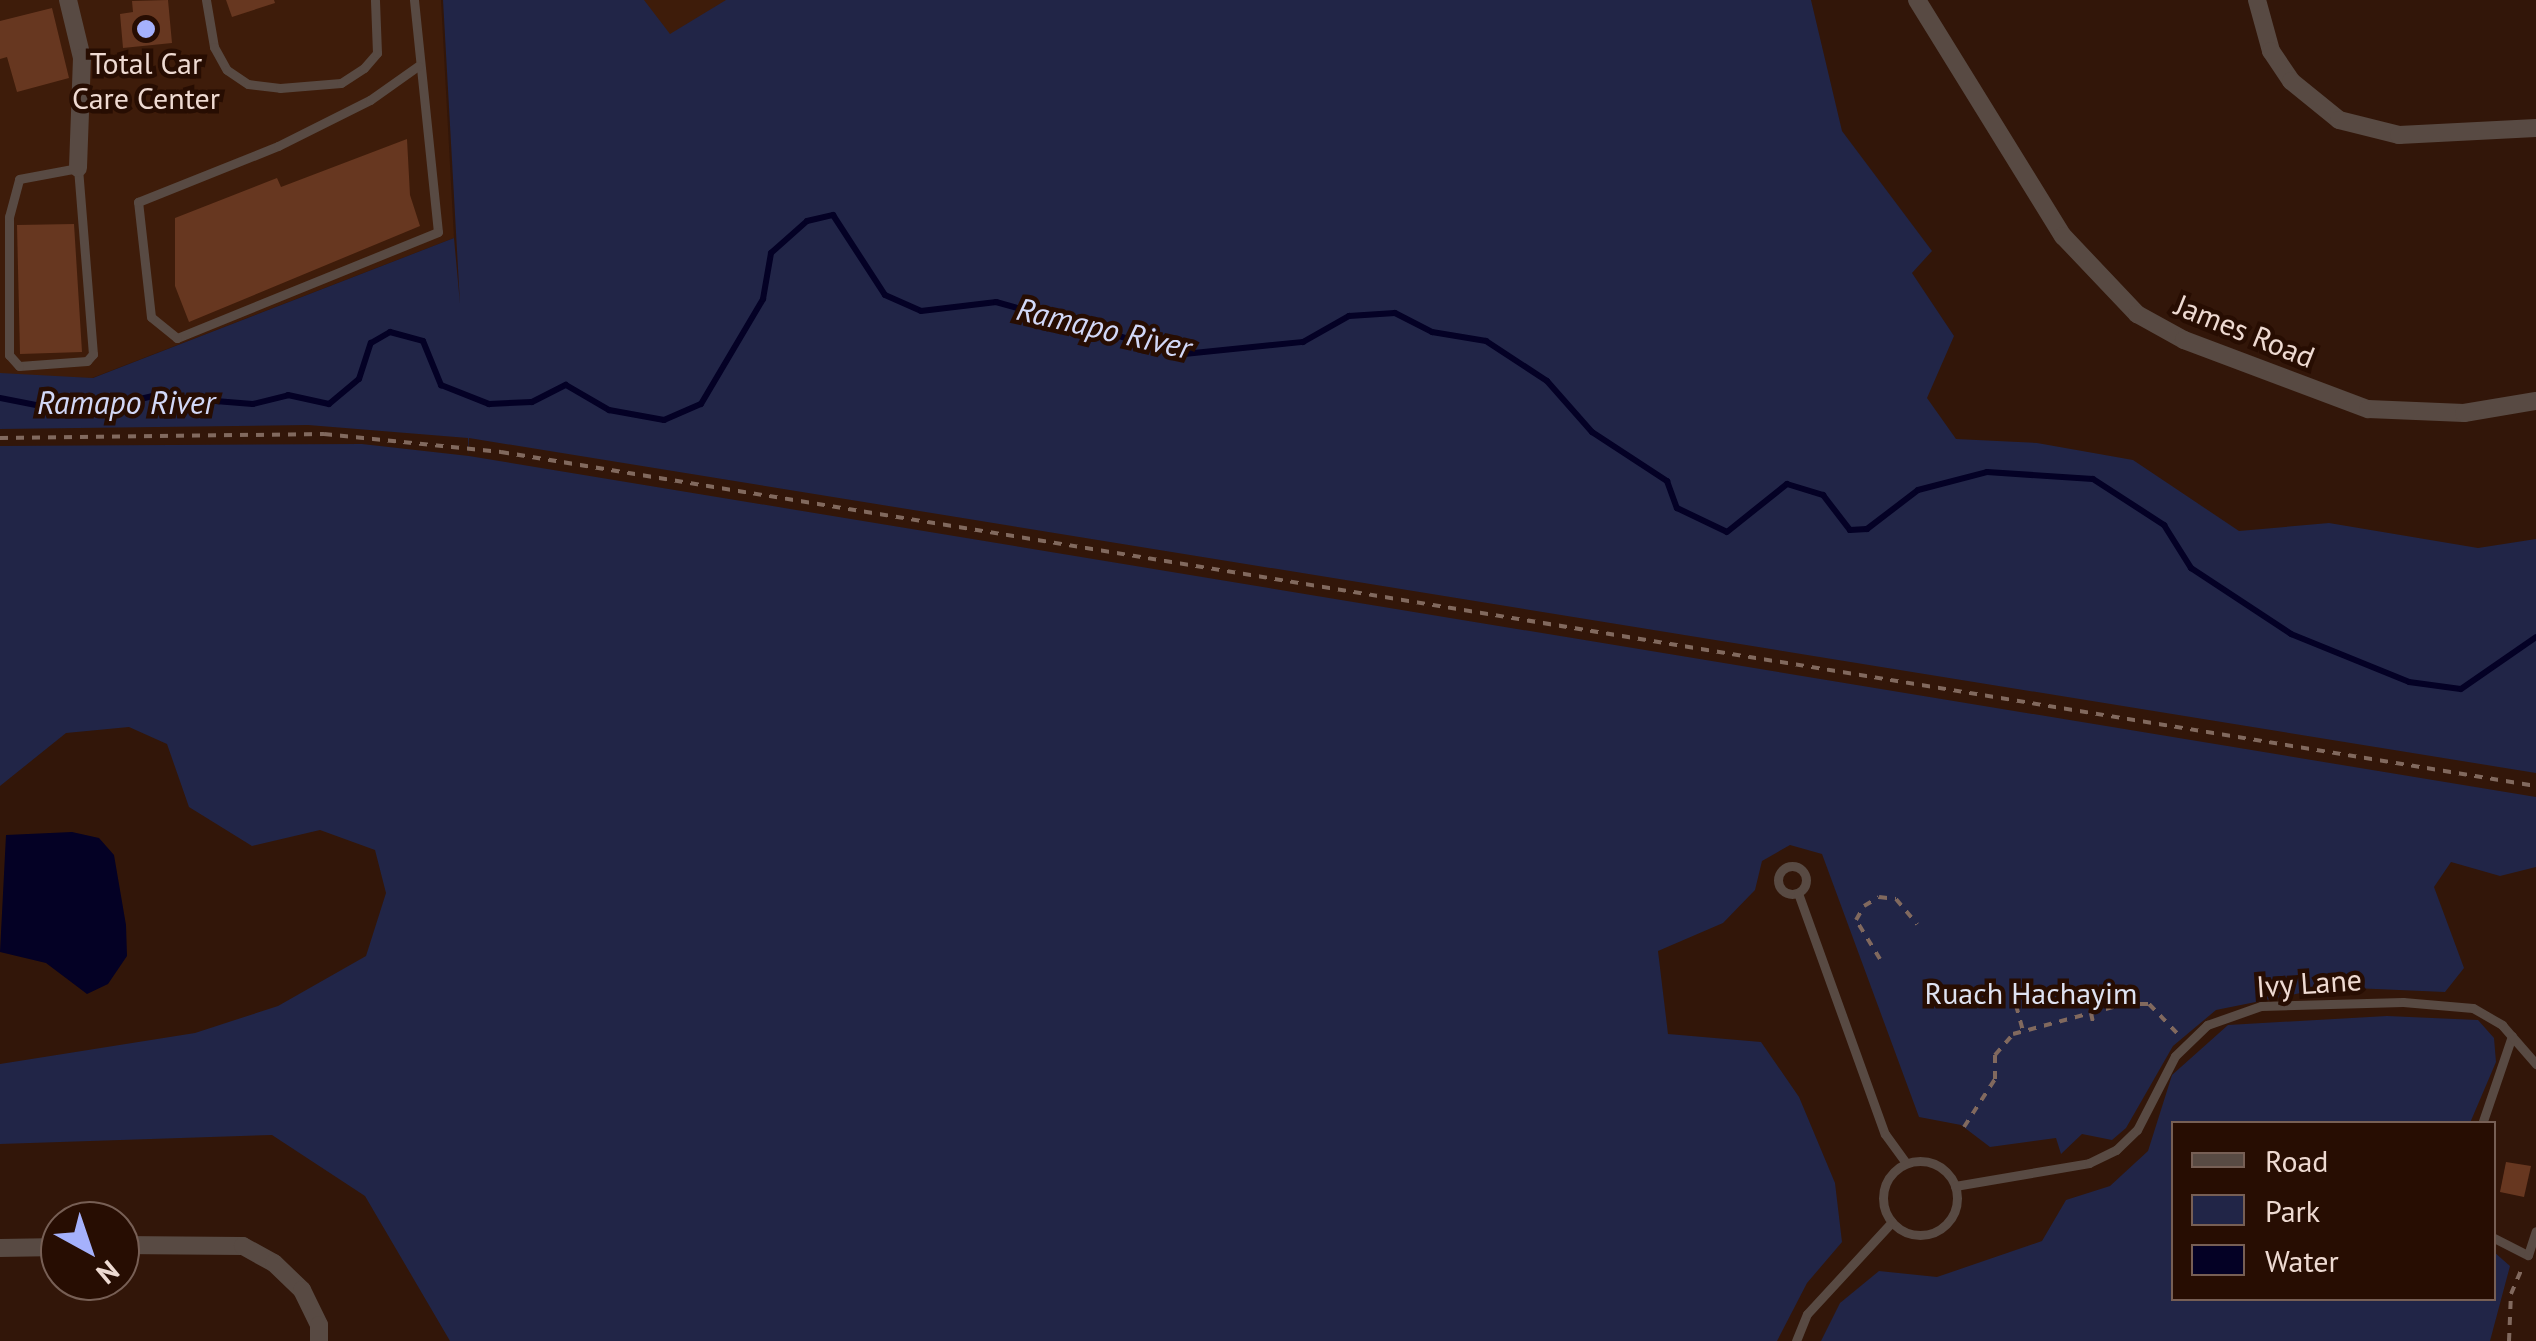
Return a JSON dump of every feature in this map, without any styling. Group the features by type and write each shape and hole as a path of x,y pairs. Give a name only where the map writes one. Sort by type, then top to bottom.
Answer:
{"street":[{"path":"68,0 82,58 78,168"},
{"name":"James Road","path":"1916,0 2062,236 2137,314 2184,340 2368,408 2464,413 2536,401"},
{"path":"2257,0 2271,51 2291,81 2339,120 2399,135 2536,128"},
{"path":"140,1245 242,1246 274,1263 302,1290 320,1325 320,1341"},
{"path":"0,1248 40,1247"}],"lane":[{"path":"206,0 214,47 228,70 248,84 280,88 341,83 364,68 377,53 375,0"},
{"path":"414,0 438,232 177,338 151,318 138,202 278,146 370,100 418,66"},
{"path":"78,168 93,354 88,362 18,366 9,355 9,217 18,179 78,168"},
{"path":"1798,893 1885,1134 1906,1164"},
{"name":"Ivy Lane","path":"1955,1186 2090,1163 2116,1150 2136,1130 2187,1044 2208,1025 2261,1006 2403,1002 2472,1008 2512,1036 2536,1064"},
{"path":"2483,1121 2512,1036"},
{"path":"1929,1162 1955,1186 1954,1211 1938,1230 1914,1234 1892,1222 1884,1189 1906,1164 1929,1162"},
{"path":"1796,1341 1807,1314 1892,1222"},
{"path":"2496,1239 2528,1255 2536,1231"}],"path":[{"path":"0,438 324,434 501,452 2536,786"},
{"path":"1880,959 1856,920 1864,906 1879,897 1896,899 1917,924"},
{"path":"1964,1127 1995,1080 1996,1055 2023,1031 2091,1013 2149,1004 2187,1044"},
{"path":"2016,1005 2023,1031"},
{"path":"2091,1013 2094,1027"},
{"path":"2509,1341 2511,1294 2528,1255"}],"shaded area":[{"path":"0,0 441,0 454,238 92,378 0,377"},
{"path":"631,0 778,0 693,76"}],"green space":[{"path":"443,0 644,0 670,34 726,0 1811,0 1842,131 1932,251 1912,273 1954,336 1927,398 1956,439 2037,443 2133,460 2239,531 2329,523 2478,548 2536,539 2536,773 469,438 469,456 468,438 308,425 0,429 0,373 93,378 454,238 460,304"},
{"name":"Ruach Hachayim","path":"362,444 469,456 2536,797 2536,867 2500,876 2451,862 2434,887 2464,968 2445,992 2330,987 2216,1010 2173,1046 2126,1128 2112,1140 2082,1134 2061,1154 2056,1138 1990,1147 1961,1125 1919,1117 1822,854 1790,845 1762,861 1755,890 1723,923 1658,951 1668,1034 1761,1042 1799,1097 1835,1183 1842,1242 1807,1283 1777,1341 450,1341 365,1196 272,1135 0,1144 0,1064 195,1033 278,1006 366,956 386,893 375,850 320,830 252,846 189,807 167,744 129,727 66,733 0,786 0,446"},
{"path":"2387,1016 2478,1020 2494,1038 2496,1062 2471,1121 2171,1121 2171,1301 2496,1301 2496,1254 2510,1266 2490,1341 1821,1341 1840,1303 1879,1271 1937,1277 2042,1241 2066,1200 2110,1186 2148,1151 2172,1075 2228,1025"}],"water":[{"path":"72,832 99,838 114,855 126,925 127,956 108,984 87,994 46,963 0,952 6,835"}],"building":[{"name":"Total Car Care Center","path":"168,0 172,43 123,48 120,14 133,12 132,1"},
{"path":"226,0 274,0 275,3 232,17"},
{"path":"52,8 69,78 17,92 7,57 0,59 0,21"},
{"path":"407,139 410,195 420,226 189,322 175,286 175,218 277,178 281,187"},
{"path":"74,224 82,352 20,354 17,225"},
{"path":"2506,1162 2531,1166 2524,1197 2500,1192"}],"waterway":[{"name":"Ramapo River","path":"0,398 46,407 111,406 153,396 253,404 288,395 329,404 359,379 371,343 390,332 423,341 441,385 489,404 532,402 566,385 609,410 664,420 701,404 763,299 771,253 807,221 833,215 885,295 921,311 996,302 1184,354 1303,342 1349,316 1395,313 1432,332 1486,341 1547,381 1592,432 1667,481 1677,508 1727,532 1787,484 1823,495 1850,530 1867,529 1918,490 1987,472 2093,479 2164,525 2191,568 2291,634 2409,682 2461,689 2536,637"}],"place":[{"name":"Total Car Care Center","path":"146,29"}]}
